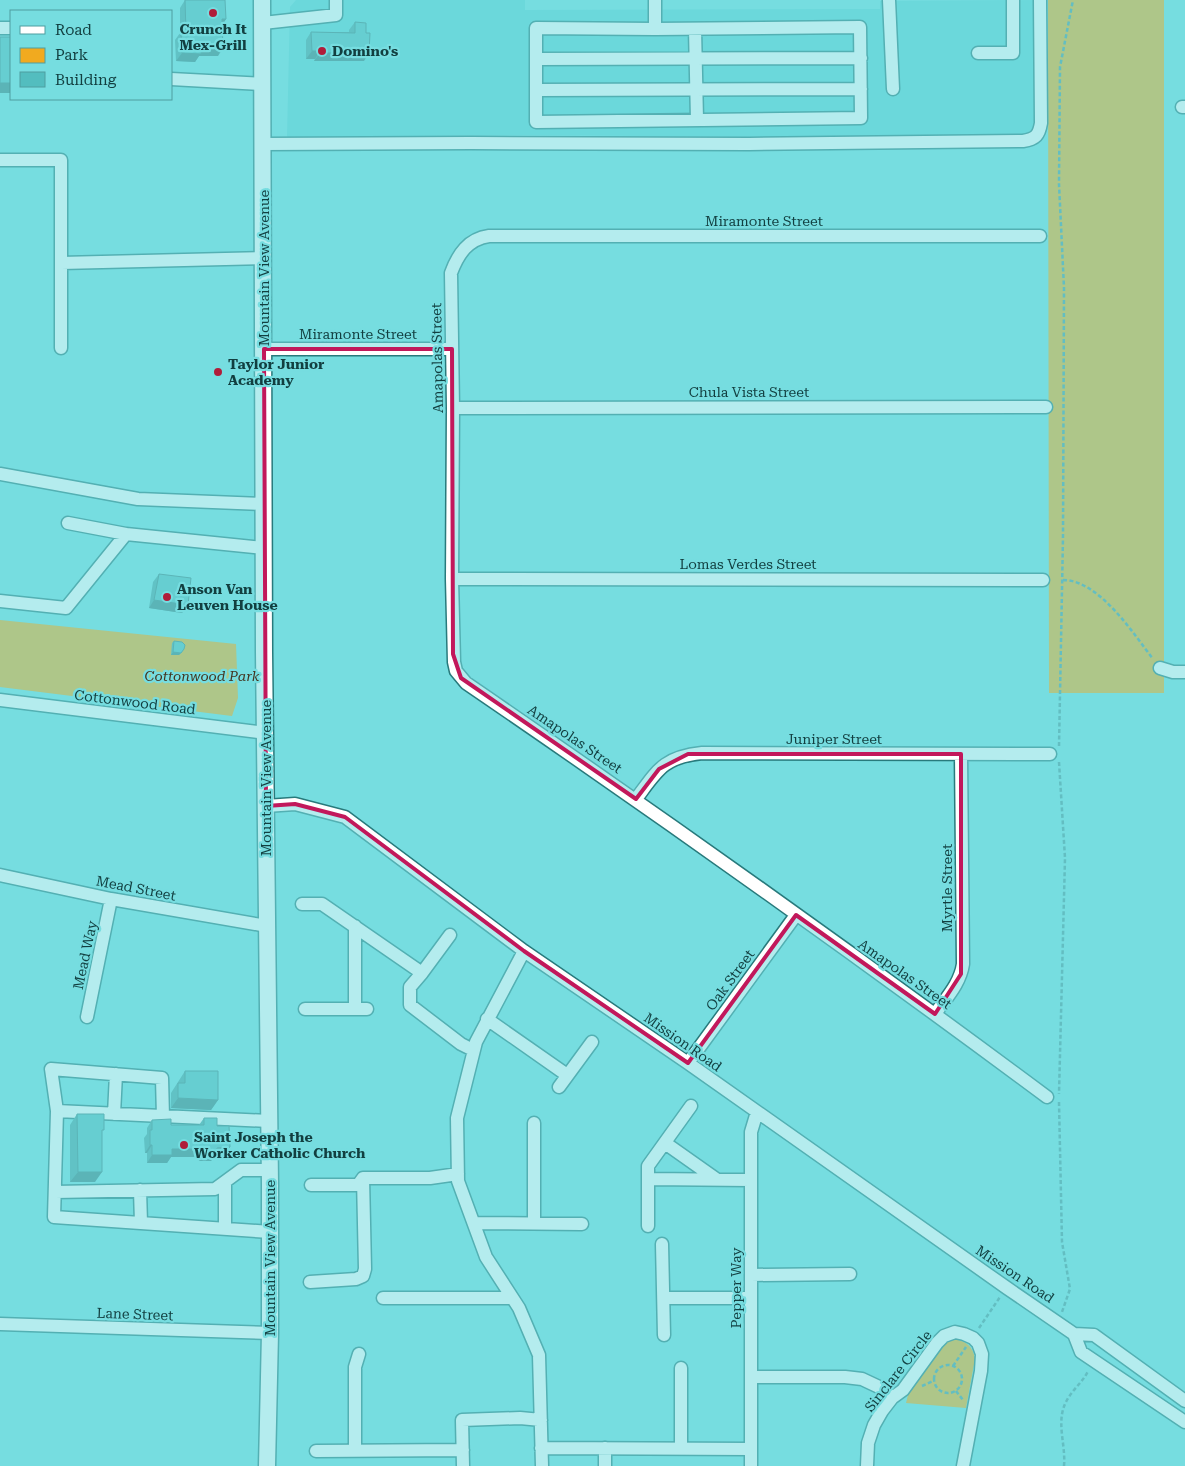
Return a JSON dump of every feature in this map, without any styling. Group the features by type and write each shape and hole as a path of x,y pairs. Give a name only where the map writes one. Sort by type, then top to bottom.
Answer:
{"main road":[{"name":"Mountain View Avenue","path":"262,0 264,548 270,1170 270,1333 267,1466"}],"street":[{"path":"262,23 336,16 336,0"},
{"path":"655,0 655,29"},
{"path":"889,0 893,88"},
{"path":"978,53 1013,53 1013,0"},
{"path":"263,144 749,144 1032,140 1039,132 1041,123 1040,0"},
{"path":"536,122 861,118 860,27 536,28 536,122 536,143"},
{"path":"695,29 697,120"},
{"path":"536,59 861,58"},
{"path":"172,79 263,84"},
{"path":"536,90 861,89"},
{"path":"0,160 61,160 61,348"},
{"name":"Miramonte Street","path":"489,236 1040,236"},
{"name":"Amapolas Street","path":"489,236 472,241 462,250 456,260 452,273 451,286 453,654 456,670 461,678 636,799 1047,1097"},
{"path":"61,263 264,258"},
{"name":"Miramonte Street","path":"264,349 452,349"},
{"name":"Chula Vista Street","path":"453,408 1046,407"},
{"path":"0,474 138,499 264,504"},
{"path":"68,522 126,534 264,548"},
{"path":"0,601 66,608 126,534"},
{"name":"Lomas Verdes Street","path":"452,578 1044,580"},
{"path":"1160,668 1173,672 1185,672"},
{"name":"Cottonwood Road","path":"0,700 266,733"},
{"name":"Juniper Street","path":"636,799 666,762 688,754 1056,753"},
{"name":"Myrtle Street","path":"935,1014 957,982 963,964 961,754"},
{"name":"Mission Road","path":"266,806 295,804 345,817 524,951 688,1063 1006,1288 1059,1322 1074,1334 1082,1352 1185,1422"},
{"name":"Mead Street","path":"0,875 111,899 267,926"},
{"name":"Mead Way","path":"87,1017 111,899"},
{"path":"302,904 322,904 422,973"},
{"name":"Oak Street","path":"688,1063 796,915"},
{"path":"305,1009 361,1009 355,926"},
{"path":"450,935 410,987 410,1005 461,1044 473,1050"},
{"path":"524,951 487,1019 473,1050 457,1118 458,1181 486,1257 519,1308 539,1355 542,1466"},
{"path":"487,1019 567,1075"},
{"path":"559,1087 592,1042"},
{"path":"163,1117 162,1078 51,1069 57,1111 54,1217 270,1232"},
{"path":"114,1114 116,1074"},
{"path":"648,1226 648,1166 691,1106"},
{"path":"57,1111 269,1121"},
{"name":"Pepper Way","path":"751,1466 751,1132 757,1112"},
{"path":"534,1123 534,1223"},
{"path":"665,1143 716,1179"},
{"path":"55,1192 215,1188 241,1170 270,1170"},
{"path":"311,1185 358,1185 364,1178 430,1178 458,1174"},
{"path":"310,1282 356,1280 363,1276 365,1269 364,1178"},
{"path":"648,1179 751,1180"},
{"path":"224,1182 225,1229"},
{"path":"140,1190 141,1223"},
{"path":"474,1223 582,1224"},
{"path":"662,1244 664,1335"},
{"path":"751,1275 850,1274"},
{"path":"383,1298 512,1298"},
{"path":"664,1298 751,1298"},
{"name":"Lane Street","path":"0,1324 270,1333"},
{"name":"Sinclare Circle","path":"866,1466 868,1443 874,1425 882,1411 892,1398 903,1390 937,1343 944,1336 955,1332 973,1338 978,1343 982,1354 981,1371 963,1466"},
{"name":"Mission Road","path":"1074,1334 1094,1336 1185,1401"},
{"path":"355,1451 355,1367 359,1354"},
{"path":"681,1368 681,1449"},
{"path":"750,1377 845,1377 862,1379 879,1387 892,1398"},
{"path":"463,1466 462,1420 520,1418 541,1420"},
{"path":"542,1448 751,1448"},
{"path":"605,1448 605,1466"},
{"path":"316,1451 463,1450"}],"path":[{"path":"1059,1322 1070,1289 1062,1242 1059,1108 1065,858 1056,753 1062,580 1064,288 1059,184 1060,67 1073,0"},
{"path":"1062,580 1082,584 1103,599 1126,624 1160,668"},
{"path":"1064,1466 1060,1425 1063,1410 1069,1396 1084,1378 1093,1360"},
{"path":"943,1366 952,1366 960,1371 962,1375 962,1384 952,1393 942,1392 935,1385 934,1376 939,1368 943,1366"}],"highlighted area":[{"path":"264,349 452,349 453,654 461,678 636,799 659,769 688,754 961,754 961,974 935,1014 796,915 688,1063 524,951 345,817 295,804 266,806"}],"shaded area":[{"path":"296,0 525,0 525,10 880,9 880,1 1036,0 1035,129 1027,137 879,138 525,135 287,137 290,7"}],"green space":[{"path":"1048,0 1164,0 1164,693 1049,693"},
{"name":"Cottonwood Park","path":"0,620 236,644 238,698 232,716 0,687"},
{"path":"954,1339 968,1345 973,1351 975,1359 966,1408 906,1403 909,1391 941,1346"}],"building":[{"path":"185,0 225,0 226,19 222,19 223,48 202,48 201,54 182,53 181,33 186,32"},
{"path":"355,22 366,23 366,33 370,33 369,53 320,53 320,51 312,51 311,32 355,33"},
{"path":"0,37 10,37 10,83 0,83"},
{"path":"159,574 191,578 188,605 154,600"},
{"path":"174,641 182,642 185,645 181,653 173,652"},
{"path":"185,1071 218,1071 218,1100 178,1098 178,1083 185,1083"},
{"path":"77,1114 104,1114 102,1172 78,1172"},
{"name":"Saint Joseph the Worker Catholic Church","path":"204,1118 217,1118 217,1126 229,1126 230,1147 217,1148 217,1153 204,1153 204,1149 172,1149 172,1155 152,1155 150,1130 152,1130 152,1120 171,1119 171,1125 204,1125"}],"place":[{"name":"Crunch It Mex-Grill","path":"213,13"},
{"name":"Domino's","path":"322,51"},
{"name":"Taylor Junior Academy","path":"218,372"},
{"name":"Anson Van Leuven House","path":"167,597"},
{"name":"Saint Joseph the Worker Catholic Church","path":"184,1145"}]}
